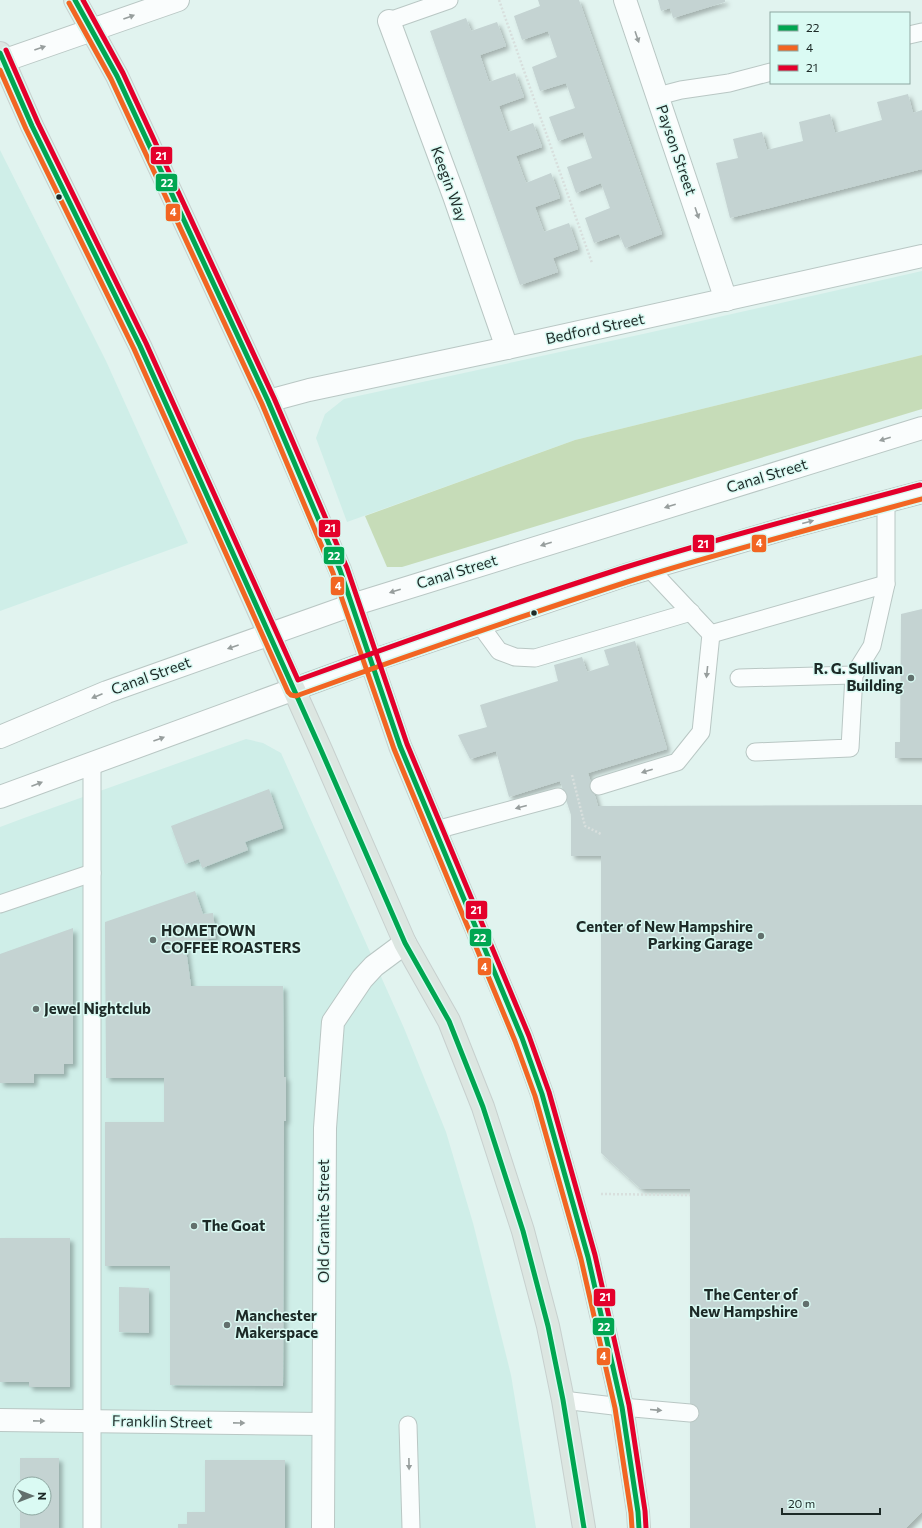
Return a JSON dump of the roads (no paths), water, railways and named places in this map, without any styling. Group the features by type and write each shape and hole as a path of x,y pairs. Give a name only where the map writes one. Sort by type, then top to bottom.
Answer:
{"main road":[{"path":"75,0 117,76 268,400 340,570 400,746 522,1038 542,1094 588,1257 622,1407 638,1512 639,1528"},
{"path":"1,59 32,126 140,346 294,689 405,943 449,1021 483,1107 523,1231 548,1326 563,1400 584,1528"}],"street":[{"path":"1,59 92,30 178,0"},
{"name":"Payson Street","path":"625,0 726,300"},
{"name":"Keegin Way","path":"390,21 507,348"},
{"name":"Bedford Street","path":"268,400 922,256"},
{"name":"Canal Street","path":"0,737 107,692 270,635 352,604 922,428"},
{"path":"0,797 294,689 650,568 787,528 922,492"},
{"name":"Old Granite Street","path":"323,1528 325,1128 332,1022 366,974 374,966 405,943"},
{"name":"Franklin Street","path":"0,1420 323,1424"}],"lane":[{"path":"390,21 449,0"},
{"path":"910,35 922,32"},
{"path":"658,96 682,90 729,83 770,72"},
{"path":"755,752 850,748 854,675 872,646 886,584 886,501"},
{"path":"599,786 677,762 701,732 711,634 650,568"},
{"path":"711,634 886,584"},
{"path":"480,625 499,651 515,657 536,658 691,612"},
{"path":"739,678 854,675"},
{"path":"92,763 92,1528"},
{"path":"436,830 558,797"},
{"path":"0,904 92,873"},
{"path":"563,1400 690,1413"},
{"path":"408,1425 411,1528"}],"place":[{"name":"R. G. Sullivan Building","path":"911,678"},
{"name":"Center of New Hampshire Parking Garage","path":"761,936"},
{"name":"HOMETOWN COFFEE ROASTERS","path":"153,940"},
{"name":"Jewel Nightclub","path":"36,1009"},
{"name":"The Goat","path":"194,1226"},
{"name":"The Center of New Hampshire","path":"806,1304"},
{"name":"Manchester Makerspace","path":"227,1325"}]}
